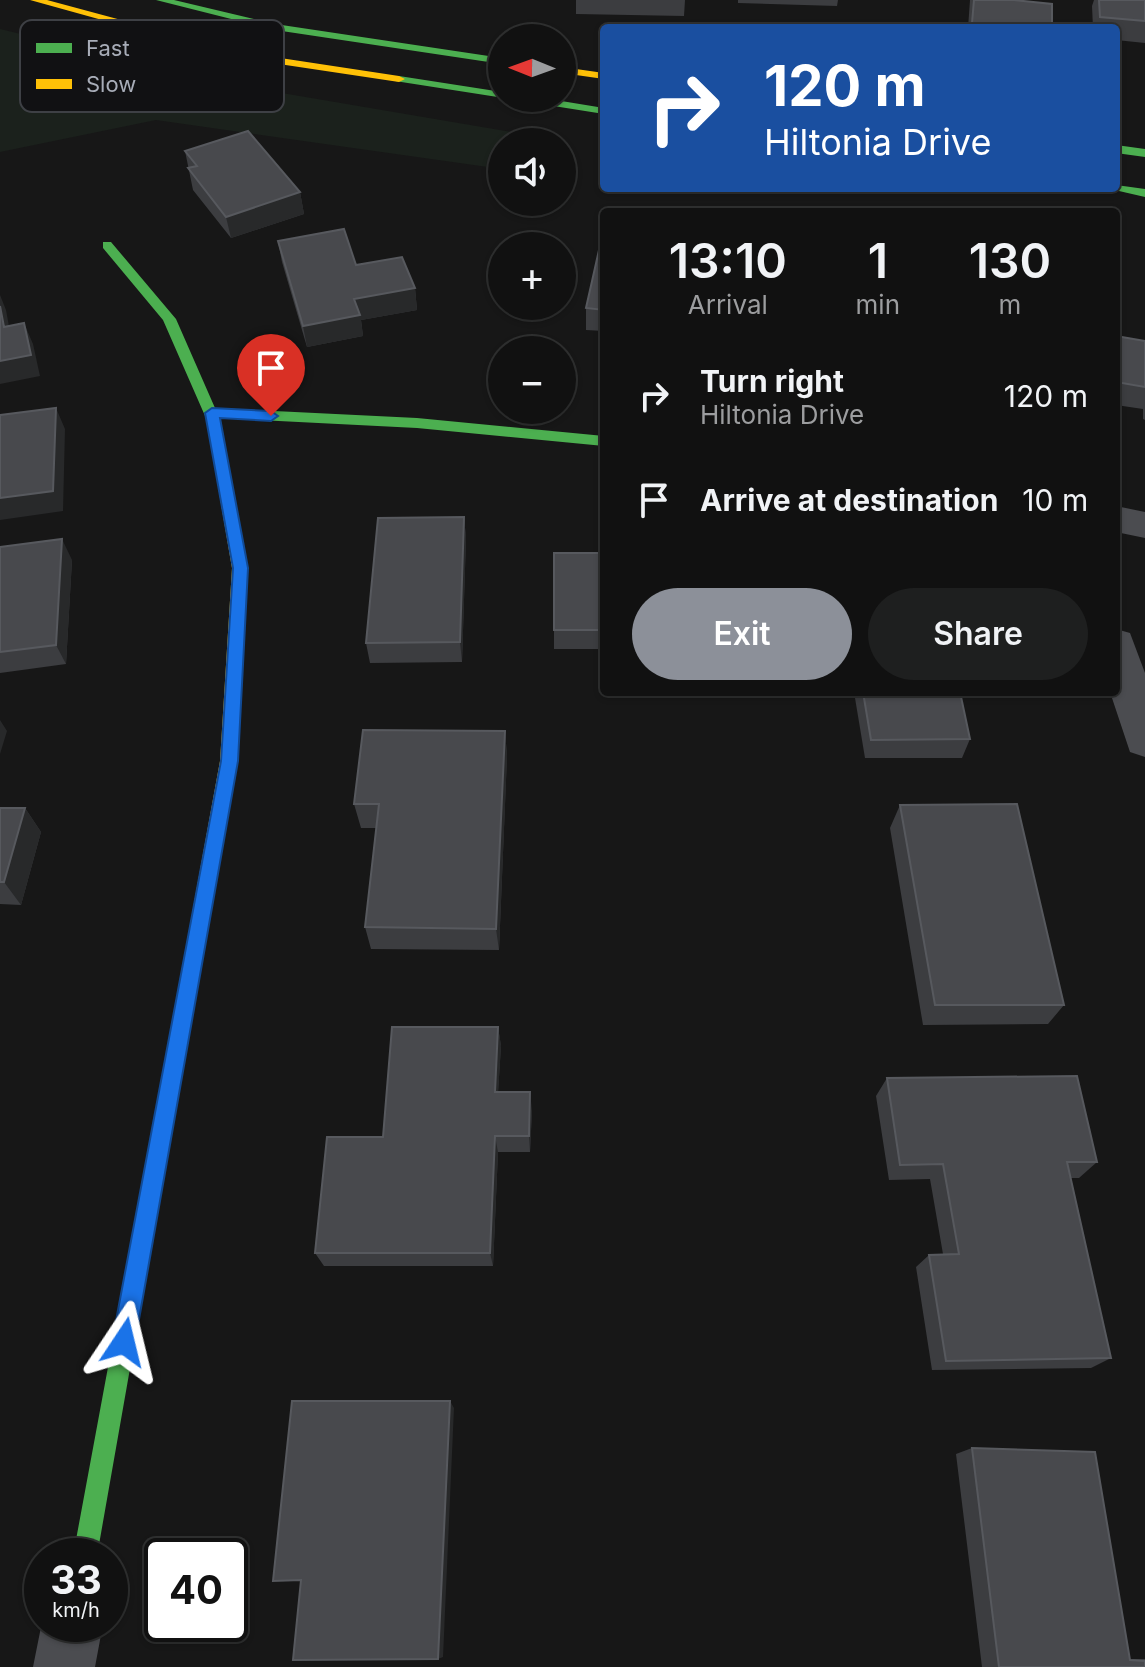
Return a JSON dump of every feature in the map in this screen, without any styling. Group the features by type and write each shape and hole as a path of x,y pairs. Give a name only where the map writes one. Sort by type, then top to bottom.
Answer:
{"street":[{"path":"35,0 109,20"},
{"path":"161,0 245,20"},
{"path":"284,28 488,59"},
{"path":"284,62 488,93"},
{"path":"576,72 600,75"},
{"path":"576,107 600,110"},
{"path":"1120,150 1145,153"},
{"path":"1120,189 1145,193"},
{"path":"88,1538 229,761 240,568 212,413 169,319 107,245"},
{"path":"212,413 417,423 600,441"},
{"path":"1120,520 1145,525"},
{"path":"1120,657 1145,740"},
{"path":"64,1667 69,1642"}],"shaded area":[{"path":"0,29 20,34 20,112 284,112 284,93 488,128 488,167 156,120 0,152"}],"building":[{"path":"974,0 1052,4 1052,24 972,23"},
{"path":"1099,0 1145,0 1145,21 1100,17"},
{"path":"248,131 300,192 226,217 188,168 197,166 185,151"},
{"path":"344,229 356,265 402,257 415,288 354,299 360,315 303,326 278,241"},
{"path":"599,250 600,250 600,310 586,308"},
{"path":"0,306 4,327 24,323 31,355 0,361"},
{"path":"1120,337 1145,341 1145,387 1120,383"},
{"path":"56,408 53,491 0,498 0,415"},
{"path":"464,517 460,642 366,643 378,518"},
{"path":"62,539 56,645 0,652 0,547"},
{"path":"554,553 600,553 600,630 554,630"},
{"path":"864,696 961,696 970,739 871,740"},
{"path":"363,730 505,731 496,929 365,927 379,804 354,804"},
{"path":"1017,804 1064,1005 935,1005 900,805"},
{"path":"0,808 25,808 4,882 0,882"},
{"path":"392,1027 498,1027 495,1092 530,1092 529,1136 495,1136 490,1253 315,1253 327,1137 383,1137"},
{"path":"1077,1076 1097,1162 1067,1162 1111,1358 946,1361 929,1255 959,1254 943,1164 900,1165 887,1078"},
{"path":"292,1401 450,1401 438,1659 293,1660 301,1580 273,1581"},
{"path":"972,1448 1095,1452 1130,1660 1145,1661 1145,1667 999,1667"}],"traffic: fast":[{"path":"161,0 245,20"},
{"path":"284,28 488,59"},
{"path":"399,79 488,93"},
{"path":"576,107 600,110"},
{"path":"1120,150 1145,153"},
{"path":"1120,189 1145,193"},
{"path":"107,245 169,319 214,422"},
{"path":"212,413 417,423 600,441"},
{"path":"88,1538 201,914"}],"traffic: slow":[{"path":"35,0 109,20"},
{"path":"284,62 399,79"},
{"path":"576,72 600,75"},
{"path":"201,914 229,761 240,568 214,422"}],"route":[{"path":"124,1342 229,761 240,568 212,413 271,416"}]}
